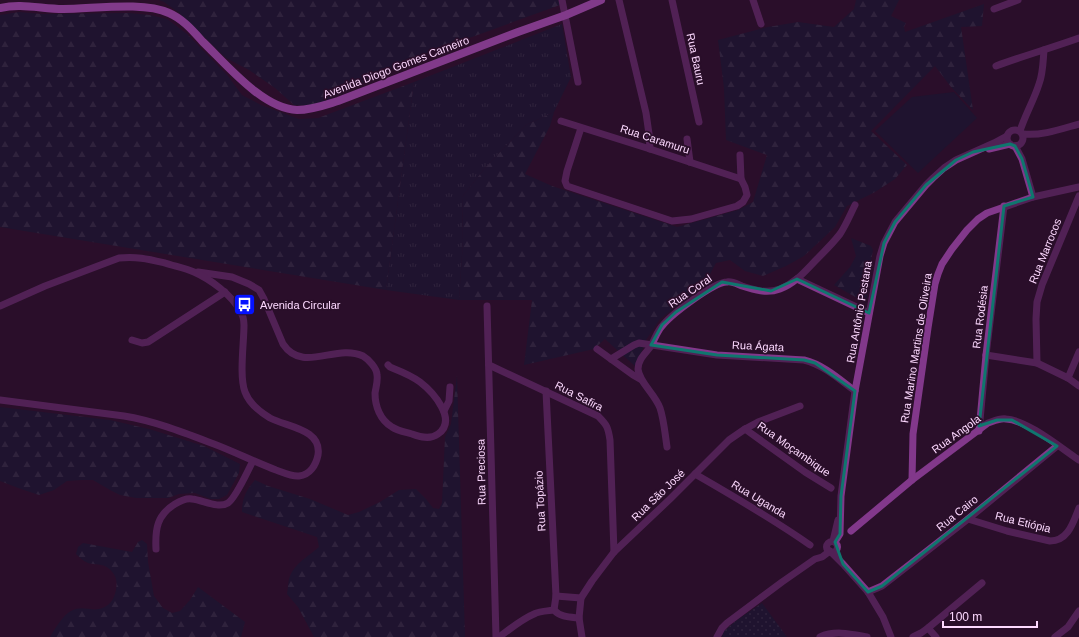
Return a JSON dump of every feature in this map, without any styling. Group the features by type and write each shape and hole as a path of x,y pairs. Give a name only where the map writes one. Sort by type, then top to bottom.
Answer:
{"street":[{"path":"562,0 578,82"},
{"name":"Avenida Diogo Gomes Carneiro","path":"0,8 22,6 63,9 132,6 158,9 169,13 184,22 254,91 276,104 296,110 315,108 338,101 566,15 601,0"},
{"path":"619,0 646,113 650,149"},
{"name":"Rua Bauru","path":"672,0 699,122"},
{"path":"753,0 761,24"},
{"path":"994,8 1018,0"},
{"path":"996,66 1079,38"},
{"path":"1032,197 1018,138 1024,117 1040,84 1044,50"},
{"name":"Rua Caramuru","path":"561,121 690,162 741,180"},
{"name":"Rua Antônio Pestana","path":"973,152 1018,138 1041,134 1079,124"},
{"path":"581,128 567,171 565,181 567,186 672,220 691,219 737,206 743,202 746,191 741,180 740,155"},
{"name":"Rua Antônio Pestana","path":"835,544 856,391 869,312 884,243 895,222 926,185 944,168 956,160 1007,136 1010,131 1018,138"},
{"path":"1007,136 1008,142 1018,138"},
{"path":"687,139 690,162"},
{"name":"Rua Marino Martins de Oliveira","path":"912,480 916,412 928,328 938,274 942,264 967,230 978,219 987,213 1032,197 1079,187"},
{"name":"Rua Marrocos","path":"1037,363 1037,302 1042,285 1079,196"},
{"name":"Rua Coral","path":"640,379 638,369 643,355 651,345 662,325 676,312 691,300 722,282 732,282 763,291 781,289 797,279 840,234 855,205"},
{"name":"Rua Rodésia","path":"979,431 986,356 1004,206"},
{"path":"0,306 46,286 120,258 143,258 194,272 232,277 259,290 287,350 299,357 306,358 339,353 364,356 373,366 377,374 375,394 376,405 380,415 391,426 397,430 426,437 432,437 441,431 446,422 444,411 430,391 419,381 388,365"},
{"path":"0,400 139,418 186,434 295,476 303,475 310,471 314,466 318,454 318,447 314,438 264,414 248,398 242,381 244,325 240,310 233,300 218,286 194,272"},
{"path":"797,279 869,312"},
{"path":"132,340 142,343 148,342 225,292"},
{"name":"Rua Preciosa","path":"487,306 490,365 496,637"},
{"path":"611,359 634,344 639,343 651,345"},
{"name":"Rua Ágata","path":"651,345 717,355 804,360 815,363 856,391"},
{"path":"597,349 640,379 655,397 660,408 667,447"},
{"path":"1068,378 1079,352"},
{"path":"986,356 1037,363 1068,378 1079,386"},
{"name":"Rua Safira","path":"490,365 598,416 606,424 609,429 614,552"},
{"path":"444,411 449,401 450,387"},
{"name":"Rua Topázio","path":"546,391 556,596 554,610"},
{"name":"Rua São José","path":"582,637 579,618 581,598 614,552 729,440 758,422 800,406"},
{"name":"Rua Angola","path":"912,480 988,423 1005,418 1023,423 1036,430 1079,460"},
{"name":"Rua Moçambique","path":"745,429 805,472 831,488"},
{"name":"Rua Cairo","path":"868,592 882,586 968,519 1057,446"},
{"path":"156,549 157,526 163,513 169,507 179,501 191,499 222,505 227,504 231,501 253,461"},
{"name":"Rua Uganda","path":"695,474 784,526 810,545"},
{"path":"851,531 912,480"},
{"name":"Rua Etiópia","path":"968,519 1006,531 1054,541 1061,539 1070,529 1079,508"},
{"path":"717,637 727,623 782,582 815,559 829,551 834,552 835,544"},
{"path":"835,544 843,564"},
{"path":"829,551 868,592 883,618 891,637"},
{"path":"913,637 928,628 982,583"},
{"path":"556,596 581,598"},
{"path":"499,637 521,621 535,614 554,610 556,613 564,616 579,618"},
{"path":"1055,637 1068,627 1079,611"},
{"path":"928,628 936,637"},
{"path":"820,637 831,633 840,633 866,637"}],"highlighted area":[{"path":"1010,144 1015,146 1022,159 1033,197 1004,206 979,426 997,420 1012,420 1057,446 882,586 868,592 843,564 835,542 840,534 841,496 855,391 815,363 804,360 717,355 651,345 662,325 676,312 722,282 771,291 797,279 869,313 884,243 895,222 926,185 956,160 973,152"}],"green space":[{"path":"159,0 558,0 560,5 425,54 315,106 294,105 275,88 249,70 226,58 178,12"},
{"path":"856,0 899,0 891,16 906,23 904,27 905,32 984,4 982,26 961,27 973,110 951,87 935,66 871,131 907,165 895,179 875,192 847,206 835,227 804,256 763,276 745,271 730,260 716,263 710,274 709,282 660,319 646,340 636,367 605,339 594,349 524,365 532,300 459,300 463,241 462,197 485,168 526,125 554,112 550,126 525,174 552,186 677,227 738,210 753,202 767,155 726,140 724,88 718,40 768,27 798,22 834,27 854,9"},
{"path":"19,12 42,14 129,13 150,15 167,19 187,34 228,76 242,95 261,105 299,119 318,118 414,82 386,290 0,227 0,15"},
{"path":"562,24 571,77 554,112 526,125 485,168 462,197 463,241 459,300 386,290 414,82"},
{"path":"954,92 977,118 918,173 875,131 912,97"},
{"path":"851,238 871,246 873,250 866,303 834,285 850,267 856,256"},
{"path":"457,376 465,637 314,637 298,607 287,594 289,578 292,571 299,563 319,547 317,537 242,512 244,499 249,487 255,480 268,486 310,499 348,515 359,512 380,502 399,490 416,489 433,508 439,509 442,503 445,437 451,424"},
{"path":"0,407 110,420 149,429 204,446 240,464 239,473 227,495 219,499 211,499 195,493 179,494 168,498 136,498 120,495 93,480 67,481 54,490 39,495 0,481"},
{"path":"142,540 147,544 148,562 154,596 163,608 172,613 180,611 190,600 198,587 245,622 241,637 50,637 59,622 68,613 79,608 96,609 106,607 115,594 116,581 113,573 107,567 88,563 83,560 76,554 78,547 83,543 132,552 138,542"},
{"path":"762,603 787,637 722,637 723,632 737,620"}],"place":[{"name":"Avenida Circular","path":"244,305"}]}
